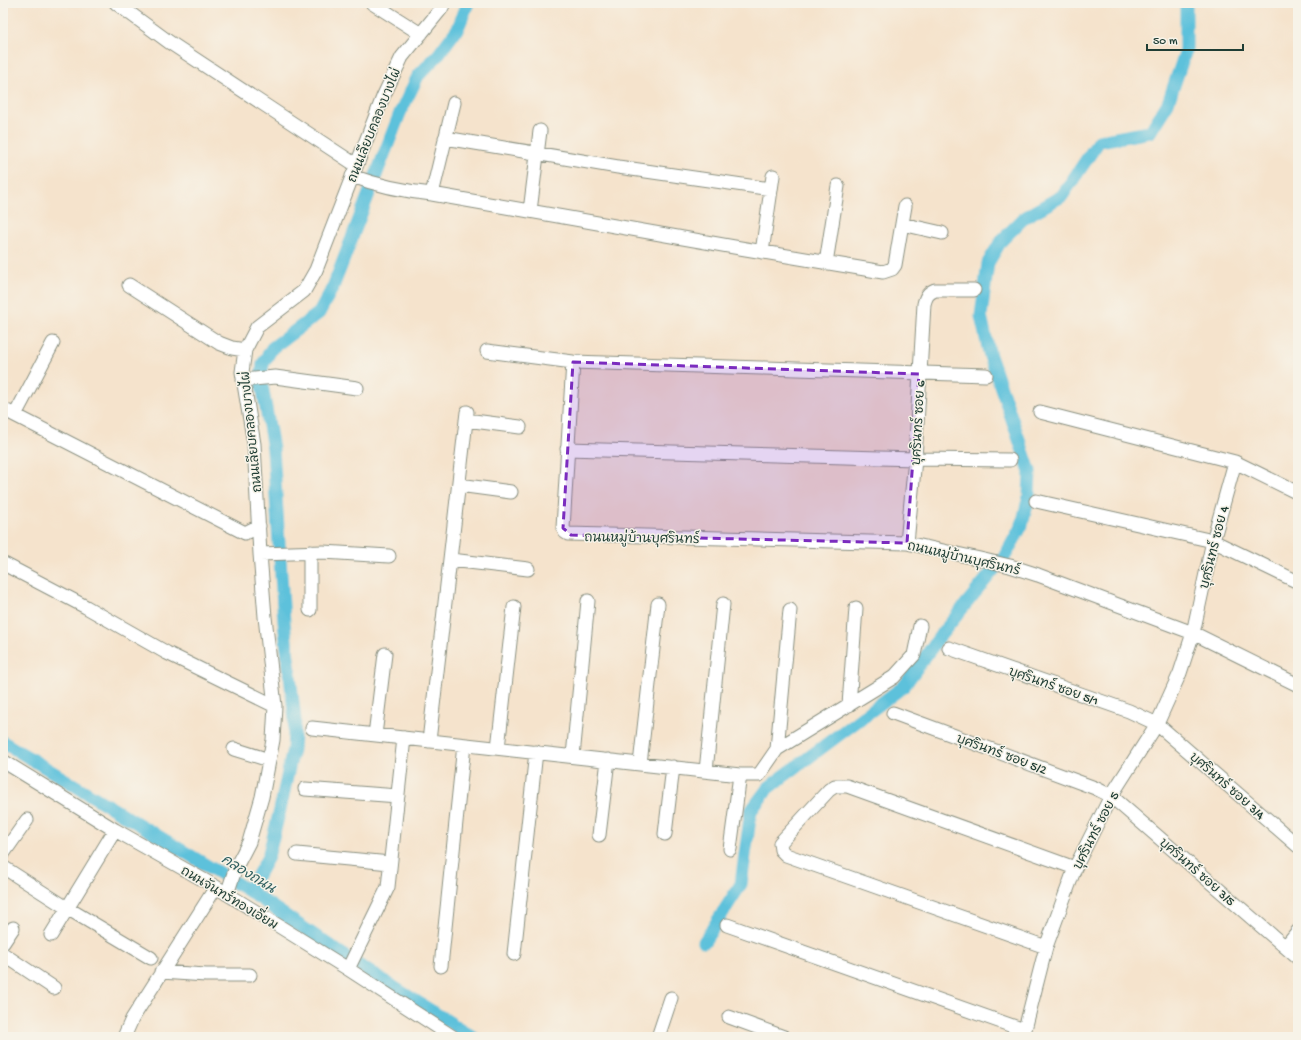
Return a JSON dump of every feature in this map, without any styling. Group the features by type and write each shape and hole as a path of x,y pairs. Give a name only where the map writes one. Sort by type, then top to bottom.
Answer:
{"street":[{"path":"116,3 169,42 358,174 389,187 404,191 432,194 883,272 892,269 895,265 905,206"},
{"path":"372,3 421,34"},
{"name":"ถนนเลียบคลองบางไผ่","path":"124,1037 132,1019 161,972 224,889 236,867 249,842 262,797 270,760 275,706 265,617 267,554 259,526 248,380 242,372 245,350 257,326 304,291 316,270 358,174 383,97 402,56 442,10 444,3"},
{"path":"432,194 454,103"},
{"path":"530,211 540,131"},
{"path":"445,138 618,167 771,189"},
{"path":"762,252 773,176"},
{"path":"826,263 838,186"},
{"path":"902,224 942,233"},
{"path":"129,285 219,343 232,348 245,350"},
{"name":"บุศรินทร์ ซอย 6","path":"908,543 915,459 924,304 926,297 935,290 974,290"},
{"path":"15,415 53,343"},
{"path":"487,351 573,362 986,375"},
{"path":"573,362 567,449 915,459 1010,460"},
{"path":"248,380 275,377 357,388"},
{"path":"3,409 245,533 259,526"},
{"path":"1040,412 1234,462 1298,493"},
{"path":"429,741 466,416 520,427"},
{"name":"ถนนหมู่บ้านบุศรินทร์","path":"567,449 563,528 565,532 571,535 908,543 980,558 1010,566 1193,633 1298,685"},
{"name":"บุศรินทร์ ซอย 4","path":"1193,633 1213,541 1234,462"},
{"path":"459,485 511,492"},
{"path":"1036,501 1213,541 1298,582"},
{"path":"310,552 310,610"},
{"path":"267,554 323,552 389,556"},
{"path":"450,560 528,569"},
{"path":"4,564 86,607 167,653 275,706"},
{"path":"573,756 588,601"},
{"path":"640,764 658,604"},
{"path":"706,771 723,604"},
{"path":"498,748 514,607"},
{"path":"849,705 856,608"},
{"path":"777,749 790,610"},
{"path":"312,728 740,775 759,775 777,749 894,677 914,655 920,626"},
{"name":"บุศรินทร์ ซอย 5","path":"1023,1034 1046,947 1074,868 1111,796 1157,724 1180,673 1193,633"},
{"name":"บุศรินทร์ ซอย 5/1","path":"949,648 1129,711 1157,724"},
{"path":"375,735 385,654"},
{"name":"บุศรินทร์ ซอย 5/2","path":"893,713 1095,788 1111,796"},
{"name":"บุศรินทร์ ซอย 3/4","path":"1157,724 1298,846"},
{"path":"348,969 388,887 404,738"},
{"path":"441,966 464,744"},
{"path":"234,749 270,760"},
{"path":"514,954 536,752"},
{"path":"599,835 608,760"},
{"name":"ถนนจันทร์ทองเอี่ยม","path":"3,761 116,830 224,889 454,1037"},
{"path":"665,834 673,767"},
{"path":"730,849 740,775"},
{"path":"1046,947 786,854 781,850 780,842 829,790 835,786 847,786 1074,868"},
{"path":"305,789 398,796"},
{"name":"บุศรินทร์ ซอย 3/5","path":"1111,796 1298,958"},
{"path":"3,854 27,820"},
{"path":"51,935 116,830"},
{"path":"297,854 390,863"},
{"path":"3,867 67,908 151,958"},
{"path":"727,925 1023,1034"},
{"path":"3,943 13,928"},
{"path":"1285,947 1298,932"},
{"path":"3,954 54,988"},
{"path":"161,972 250,976"},
{"path":"658,1037 671,998"},
{"path":"728,1017 784,1037"}],"highlighted area":[{"path":"573,362 919,374 907,543 571,535 563,528"}],"waterway":[{"path":"249,891 268,857 293,749 295,720 284,622 273,449 261,379 263,364 272,348 319,313 333,287 400,113 418,76 438,55 458,28 468,3"},
{"path":"704,942 741,884 751,811 768,788 904,686 940,636 1005,556 1022,525 1029,496 1030,471 990,356 981,316 988,263 1001,241 1025,217 1062,196 1099,141 1150,132 1168,103 1186,50 1186,3"},
{"name":"คลองถนน","path":"3,742 249,891 352,961 473,1037"}]}
